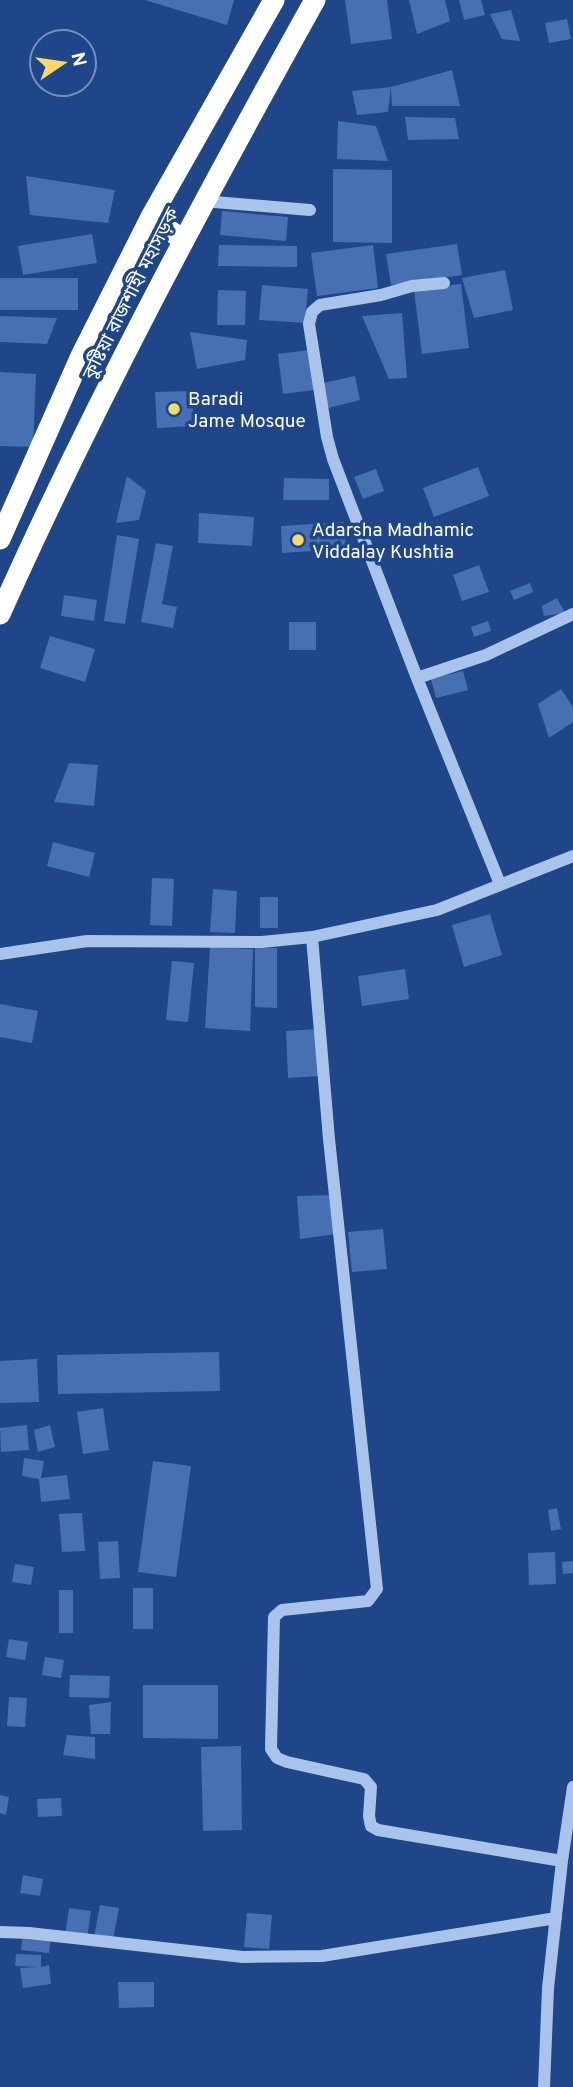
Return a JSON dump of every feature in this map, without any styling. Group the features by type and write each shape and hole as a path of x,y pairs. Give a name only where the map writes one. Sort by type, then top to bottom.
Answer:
{"highway":[{"name":"কুষ্টিয়া রাজশাহী মহাসড়ক","path":"0,538 81,356 151,217 274,0"},
{"name":"কুষ্টিয়া রাজশাহী মহাসড়ক","path":"0,614 115,371 203,201 315,0"},
{"path":"151,217 183,240"}],"street":[{"path":"203,201 310,210"},
{"path":"444,283 412,286 382,295 320,305 312,312 309,324 333,459 500,884"},
{"path":"417,678 486,655 573,614"},
{"path":"0,954 87,941 262,942 312,937 437,910 573,856"},
{"path":"312,937 328,1139 377,1589 368,1601 282,1610 274,1617 271,1749 277,1758 287,1762 364,1779 371,1787 371,1826 378,1830 562,1861"},
{"path":"544,2087 548,1988 573,1787"},
{"path":"0,1932 243,1957 322,1956 556,1918"}],"building":[{"path":"145,0 234,0 227,25"},
{"path":"345,0 387,0 392,39 351,44"},
{"path":"409,0 445,0 450,21 417,34"},
{"path":"459,0 481,0 485,15 464,20"},
{"path":"511,10 520,41 502,39 490,14"},
{"path":"567,19 571,39 549,43 545,23"},
{"path":"452,70 460,106 392,106 391,87"},
{"path":"391,87 388,112 357,115 352,91"},
{"path":"405,117 455,118 459,139 408,140"},
{"path":"338,121 376,126 388,161 337,159"},
{"path":"333,169 392,170 392,243 333,242"},
{"path":"26,176 115,190 108,223 30,215"},
{"path":"222,211 288,217 286,241 220,235"},
{"path":"92,234 97,263 23,275 18,246"},
{"path":"457,244 462,275 391,285 386,254"},
{"path":"219,245 297,246 297,267 218,266"},
{"path":"373,245 378,288 317,296 311,253"},
{"path":"505,270 513,310 474,318 462,278"},
{"path":"0,278 78,278 78,310 0,310"},
{"path":"461,284 469,348 422,354 414,290"},
{"path":"262,285 308,289 305,323 259,320"},
{"path":"218,290 246,291 245,325 217,325"},
{"path":"402,313 407,378 389,379 362,316"},
{"path":"0,316 57,318 47,344 0,342"},
{"path":"190,332 247,340 245,360 197,369"},
{"path":"309,350 314,390 283,394 278,354"},
{"path":"0,372 36,374 33,447 0,446"},
{"path":"355,376 360,400 328,408 323,383"},
{"name":"Baradi Jame Mosque","path":"192,391 194,426 157,428 155,392"},
{"path":"478,467 489,496 434,517 423,488"},
{"path":"376,469 384,491 363,499 354,477"},
{"path":"127,476 146,491 139,520 116,523"},
{"path":"284,478 329,479 329,500 283,500"},
{"path":"199,513 254,517 252,546 198,543"},
{"path":"344,522 346,549 282,553 281,526"},
{"path":"117,535 139,539 125,624 104,621"},
{"path":"156,543 173,546 162,604 177,607 173,628 141,622"},
{"path":"479,565 489,592 462,601 453,575"},
{"path":"530,583 533,592 514,600 510,591"},
{"path":"64,595 97,600 94,621 61,616"},
{"path":"557,598 565,613 544,616 542,606"},
{"path":"488,621 491,631 474,637 471,627"},
{"path":"289,622 316,622 316,650 289,650"},
{"path":"50,636 95,649 85,682 40,668"},
{"path":"463,671 468,690 436,698 431,679"},
{"path":"561,689 573,707 573,722 549,738 538,704"},
{"path":"69,763 98,765 94,806 54,802"},
{"path":"53,842 95,853 89,877 47,866"},
{"path":"152,878 174,879 172,926 150,925"},
{"path":"213,889 237,891 235,933 210,932"},
{"path":"260,897 278,897 278,928 260,928"},
{"path":"490,914 502,955 464,967 452,925"},
{"path":"210,947 253,949 250,1031 205,1028"},
{"path":"255,948 277,948 277,1008 255,1007"},
{"path":"172,961 194,963 188,1022 166,1020"},
{"path":"405,969 409,999 362,1006 358,976"},
{"path":"0,1004 38,1011 32,1043 0,1037"},
{"path":"318,1029 320,1076 288,1078 286,1031"},
{"path":"334,1195 336,1234 300,1239 297,1196"},
{"path":"383,1229 387,1269 352,1272 348,1232"},
{"path":"219,1352 220,1391 58,1394 57,1355"},
{"path":"37,1359 39,1402 0,1403 0,1361"},
{"path":"103,1408 109,1450 83,1454 77,1412"},
{"path":"27,1425 29,1450 1,1452 0,1428"},
{"path":"50,1425 55,1447 38,1452 34,1430"},
{"path":"24,1458 44,1461 41,1478 67,1475 70,1499 41,1502 39,1479 22,1476"},
{"path":"153,1461 191,1466 176,1577 138,1572"},
{"path":"557,1508 561,1529 551,1531 548,1510"},
{"path":"82,1513 85,1551 62,1552 59,1514"},
{"path":"118,1541 120,1578 100,1579 98,1542"},
{"path":"555,1552 556,1584 529,1585 528,1553"},
{"path":"573,1561 573,1573 563,1574 562,1562"},
{"path":"15,1564 34,1567 31,1585 12,1582"},
{"path":"133,1588 153,1588 153,1629 133,1629"},
{"path":"59,1590 73,1590 73,1633 59,1633"},
{"path":"9,1639 28,1642 25,1660 6,1657"},
{"path":"45,1657 64,1660 61,1678 42,1675"},
{"path":"70,1675 110,1676 109,1698 69,1697"},
{"path":"143,1685 218,1685 218,1739 143,1738"},
{"path":"9,1697 27,1698 25,1727 7,1726"},
{"path":"111,1702 110,1734 91,1734 89,1705"},
{"path":"67,1735 95,1737 95,1759 63,1755"},
{"path":"241,1746 242,1830 203,1831 201,1747"},
{"path":"0,1795 9,1797 6,1815 0,1813"},
{"path":"61,1798 62,1816 38,1817 37,1799"},
{"path":"23,1875 43,1879 40,1896 20,1893"},
{"path":"100,1905 119,1908 113,1940 94,1937"},
{"path":"69,1908 91,1911 87,1938 65,1935"},
{"path":"247,1913 272,1915 269,1949 244,1947"},
{"path":"23,1935 51,1938 49,1953 21,1950"},
{"path":"16,1954 41,1955 41,1967 49,1965 51,1984 23,1988 20,1968 37,1967 15,1966"},
{"path":"118,1982 154,1982 154,2007 119,2008"}],"place":[{"name":"Baradi Jame Mosque","path":"174,409"},
{"name":"Adarsha Madhamic Viddalay Kushtia","path":"298,540"}]}
